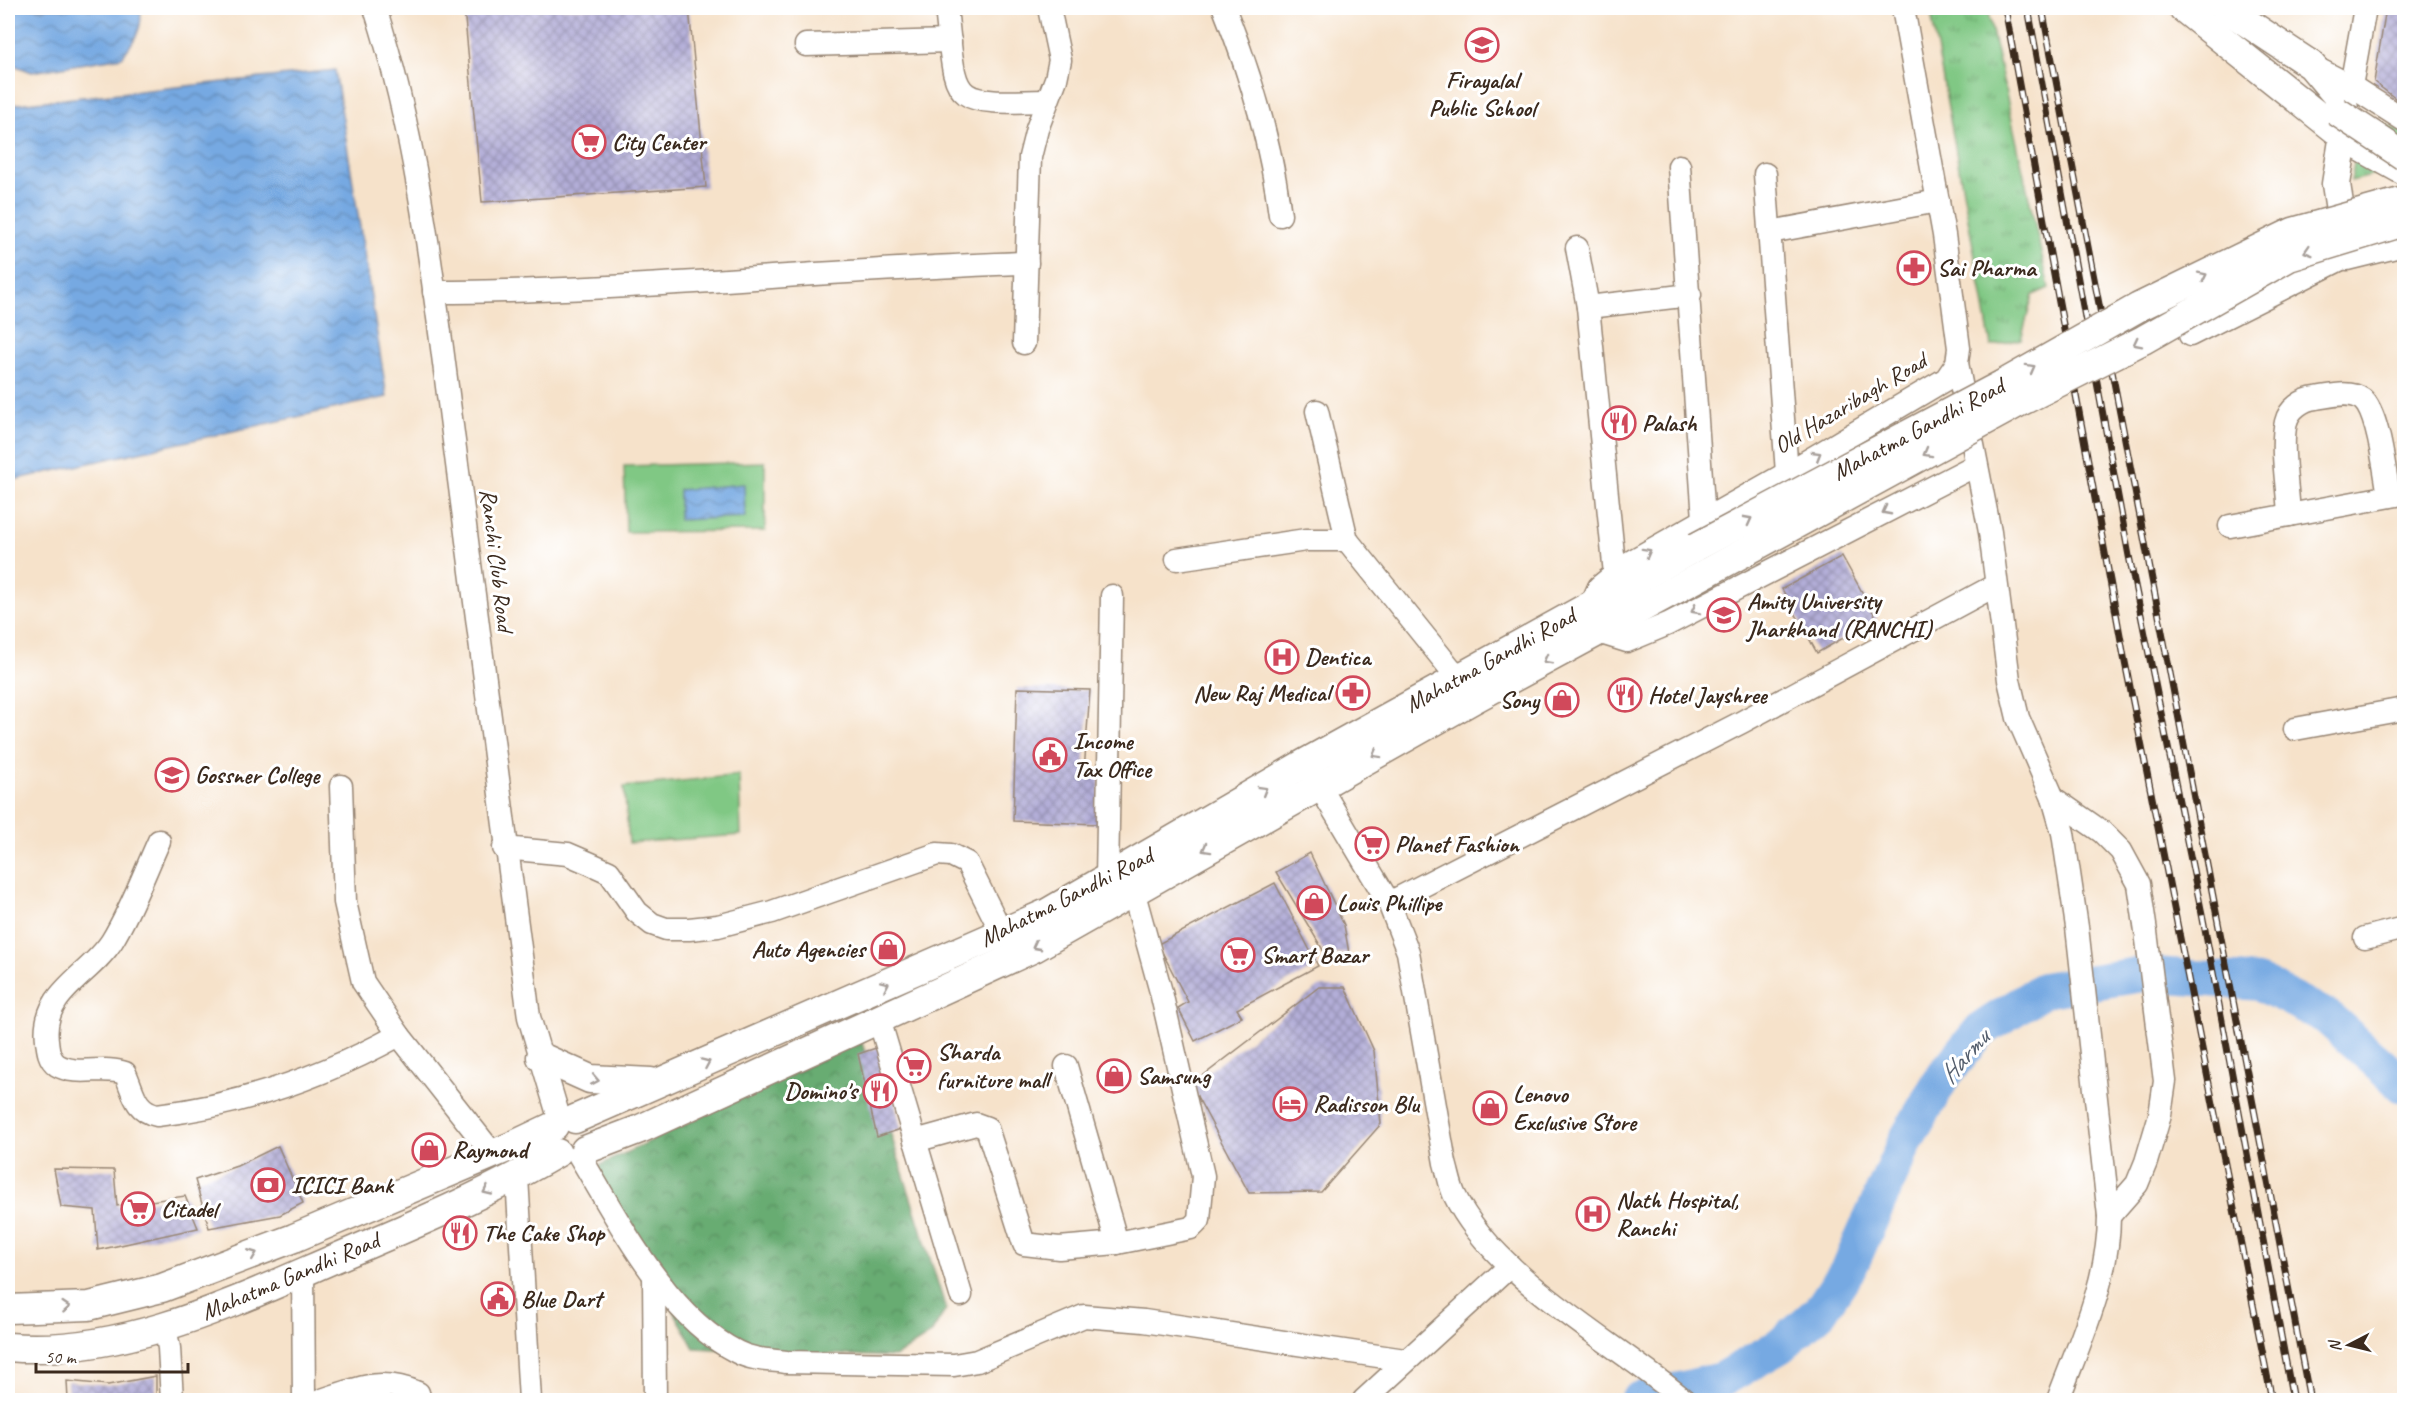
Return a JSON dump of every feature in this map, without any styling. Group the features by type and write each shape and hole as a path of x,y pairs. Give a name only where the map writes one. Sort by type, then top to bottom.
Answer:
{"main road":[{"path":"2183,8 2336,121 2404,156"},
{"path":"2210,8 2336,121 2364,150 2404,171"},
{"path":"2225,8 2311,65 2343,103 2346,122 2336,184 2347,256 2404,242"},
{"name":"Mahatma Gandhi Road","path":"8,1309 89,1306 162,1288 283,1242 563,1122 663,1082 1047,913 1107,879 1313,774 1594,618 1696,547 2170,292 2293,232 2404,201"},
{"name":"Mahatma Gandhi Road","path":"8,1347 86,1344 165,1327 303,1272 574,1153 632,1132 1034,948 1133,890 1460,676 1710,571 2018,403 2143,340 2289,257 2404,222"},
{"path":"541,1057 590,1079 663,1082"},
{"path":"563,1122 550,1133 552,1148 574,1153"}],"street":[{"name":"Ranchi Club Road","path":"375,8 388,47 407,128 434,292 530,1017 563,1122"},
{"path":"946,8 953,70 958,87 964,95 988,103 1046,101"},
{"path":"1024,344 1030,157 1060,60 1049,8"},
{"path":"1224,8 1258,98 1280,215"},
{"name":"Old Hazaribagh Road","path":"1594,618 1599,587 1630,562 1946,379 1957,363 1959,348 1938,201 1903,8"},
{"path":"2351,86 2365,8"},
{"path":"806,45 950,41"},
{"path":"2311,65 2351,86 2404,120"},
{"path":"1679,166 1690,295 1704,519"},
{"path":"1765,174 1787,473"},
{"path":"1770,232 1938,201"},
{"path":"1577,248 1588,307 1615,574"},
{"path":"2190,335 2347,256"},
{"path":"434,292 604,286 886,268 1027,263"},
{"path":"1588,307 1690,295"},
{"path":"1957,363 1990,532 2009,680 2018,718 2053,798 2063,833 2077,927 2109,1216 2109,1245 2102,1274 2058,1401"},
{"path":"2230,526 2397,495 2374,421 2362,399 2349,394 2309,398 2293,409 2286,420 2284,436 2289,515"},
{"path":"1317,411 1347,540 1450,668 1460,676"},
{"path":"1594,618 1627,641 1668,624 1976,465"},
{"path":"1177,559 1287,542 1347,540"},
{"path":"1389,903 1742,722 1996,585"},
{"path":"1107,879 1112,596"},
{"path":"2295,729 2404,709"},
{"path":"1313,774 1389,903 1410,963 1444,1163 1454,1193 1465,1213 1510,1266 1684,1401"},
{"path":"341,786 343,879 348,924 363,982 399,1035 492,1153"},
{"path":"2053,798 2102,832 2121,851 2139,884 2146,932 2165,1081 2160,1116 2137,1184 2109,1216"},
{"path":"159,841 108,946 57,998 49,1014 46,1033 48,1053 55,1064 66,1069 114,1069 124,1073 137,1106 146,1113 157,1115 239,1100 287,1087 399,1035"},
{"path":"506,849 568,854 609,872 637,912 652,924 666,929 718,926 772,912 937,854 951,855 967,863 1002,933"},
{"path":"915,1142 976,1124 987,1128 1024,1244 1059,1248 1117,1243 1191,1228 1199,1220 1203,1176 1161,992 1133,890"},
{"path":"2365,938 2404,928"},
{"path":"879,1019 961,1295"},
{"path":"1066,1066 1117,1243"},
{"path":"574,1153 654,1276 685,1311 739,1354 786,1362 954,1365 977,1360 1084,1316 1144,1321 1405,1360"},
{"path":"517,1177 530,1401"},
{"path":"1364,1401 1405,1360 1510,1266"},
{"path":"303,1272 304,1401"},
{"path":"654,1276 655,1401"},
{"path":"165,1327 169,1348 172,1401"},
{"path":"328,1400 360,1387 386,1383 418,1393 420,1401"}],"green space":[{"path":"1930,8 1987,8 2049,288 2033,295 2021,339 1991,346"},
{"path":"2381,122 2404,133 2404,167 2351,181 2356,151 2365,127"},
{"path":"765,462 765,531 626,532 624,466"},
{"path":"739,775 741,835 629,843 624,787"},
{"path":"861,1040 946,1309 931,1334 895,1357 694,1348 596,1167"}],"water":[{"path":"8,8 140,8 141,22 134,40 122,57 32,72 8,63"},
{"path":"335,70 387,397 8,481 8,105"},
{"path":"744,484 745,517 679,520 679,490"}],"building":[{"name":"City Center","path":"464,8 689,8 706,187 482,202"},
{"path":"2386,8 2404,8 2404,105 2374,82"},
{"path":"1842,556 1877,619 1817,653 1782,589"},
{"name":"Income Tax Office","path":"1017,688 1090,690 1084,772 1100,772 1099,824 1013,821"},
{"name":"Louis Phillipe","path":"1310,853 1344,925 1349,953 1326,955 1276,872"},
{"name":"Smart Bazar","path":"1275,883 1318,966 1237,1009 1242,1017 1195,1041 1178,1008 1188,1002 1158,944"},
{"name":"Radisson Blu","path":"1319,987 1345,987 1374,1051 1381,1124 1321,1192 1249,1193 1191,1085"},
{"name":"Domino's","path":"882,1046 901,1129 877,1137 858,1054"},
{"path":"278,1146 303,1203 280,1215 209,1228 195,1180 237,1166"},
{"name":"Citadel","path":"54,1169 114,1170 117,1206 185,1196 198,1228 98,1250 95,1210 61,1207"},
{"path":"156,1376 156,1400 68,1400 67,1381 108,1385"}],"waterway":[{"name":"Harmu","path":"1638,1400 1721,1380 1780,1346 1820,1311 1850,1266 1905,1142 1943,1076 1981,1030 2043,990 2143,974 2260,983 2327,1017 2404,1086"}],"railway":[{"path":"2005,8 2124,657 2272,1400"},
{"path":"2028,8 2129,556 2203,919 2293,1400"},
{"path":"2042,8 2310,1400"}],"place":[{"name":"Firayalal Public School","path":"1482,45"},
{"name":"City Center","path":"589,142"},
{"name":"Sai Pharma","path":"1914,268"},
{"name":"Palash","path":"1619,423"},
{"name":"Amity University Jharkhand (RANCHI)","path":"1724,615"},
{"name":"Dentica","path":"1282,657"},
{"name":"New Raj Medical","path":"1353,693"},
{"name":"Hotel Jayshree","path":"1625,695"},
{"name":"Sony","path":"1562,700"},
{"name":"Income Tax Office","path":"1050,755"},
{"name":"Gossner College","path":"172,775"},
{"name":"Planet Fashion","path":"1372,844"},
{"name":"Louis Phillipe","path":"1314,903"},
{"name":"Auto Agencies","path":"888,949"},
{"name":"Smart Bazar","path":"1238,955"},
{"name":"Sharda furniture mall","path":"914,1066"},
{"name":"Samsung","path":"1114,1076"},
{"name":"Domino's","path":"880,1091"},
{"name":"Radisson Blu","path":"1290,1104"},
{"name":"Lenovo Exclusive Store","path":"1490,1108"},
{"name":"Raymond","path":"429,1150"},
{"name":"ICICI Bank","path":"268,1185"},
{"name":"Citadel","path":"138,1209"},
{"name":"Nath Hospital, Ranchi","path":"1593,1214"},
{"name":"The Cake Shop","path":"460,1233"},
{"name":"Blue Dart","path":"498,1299"}]}
